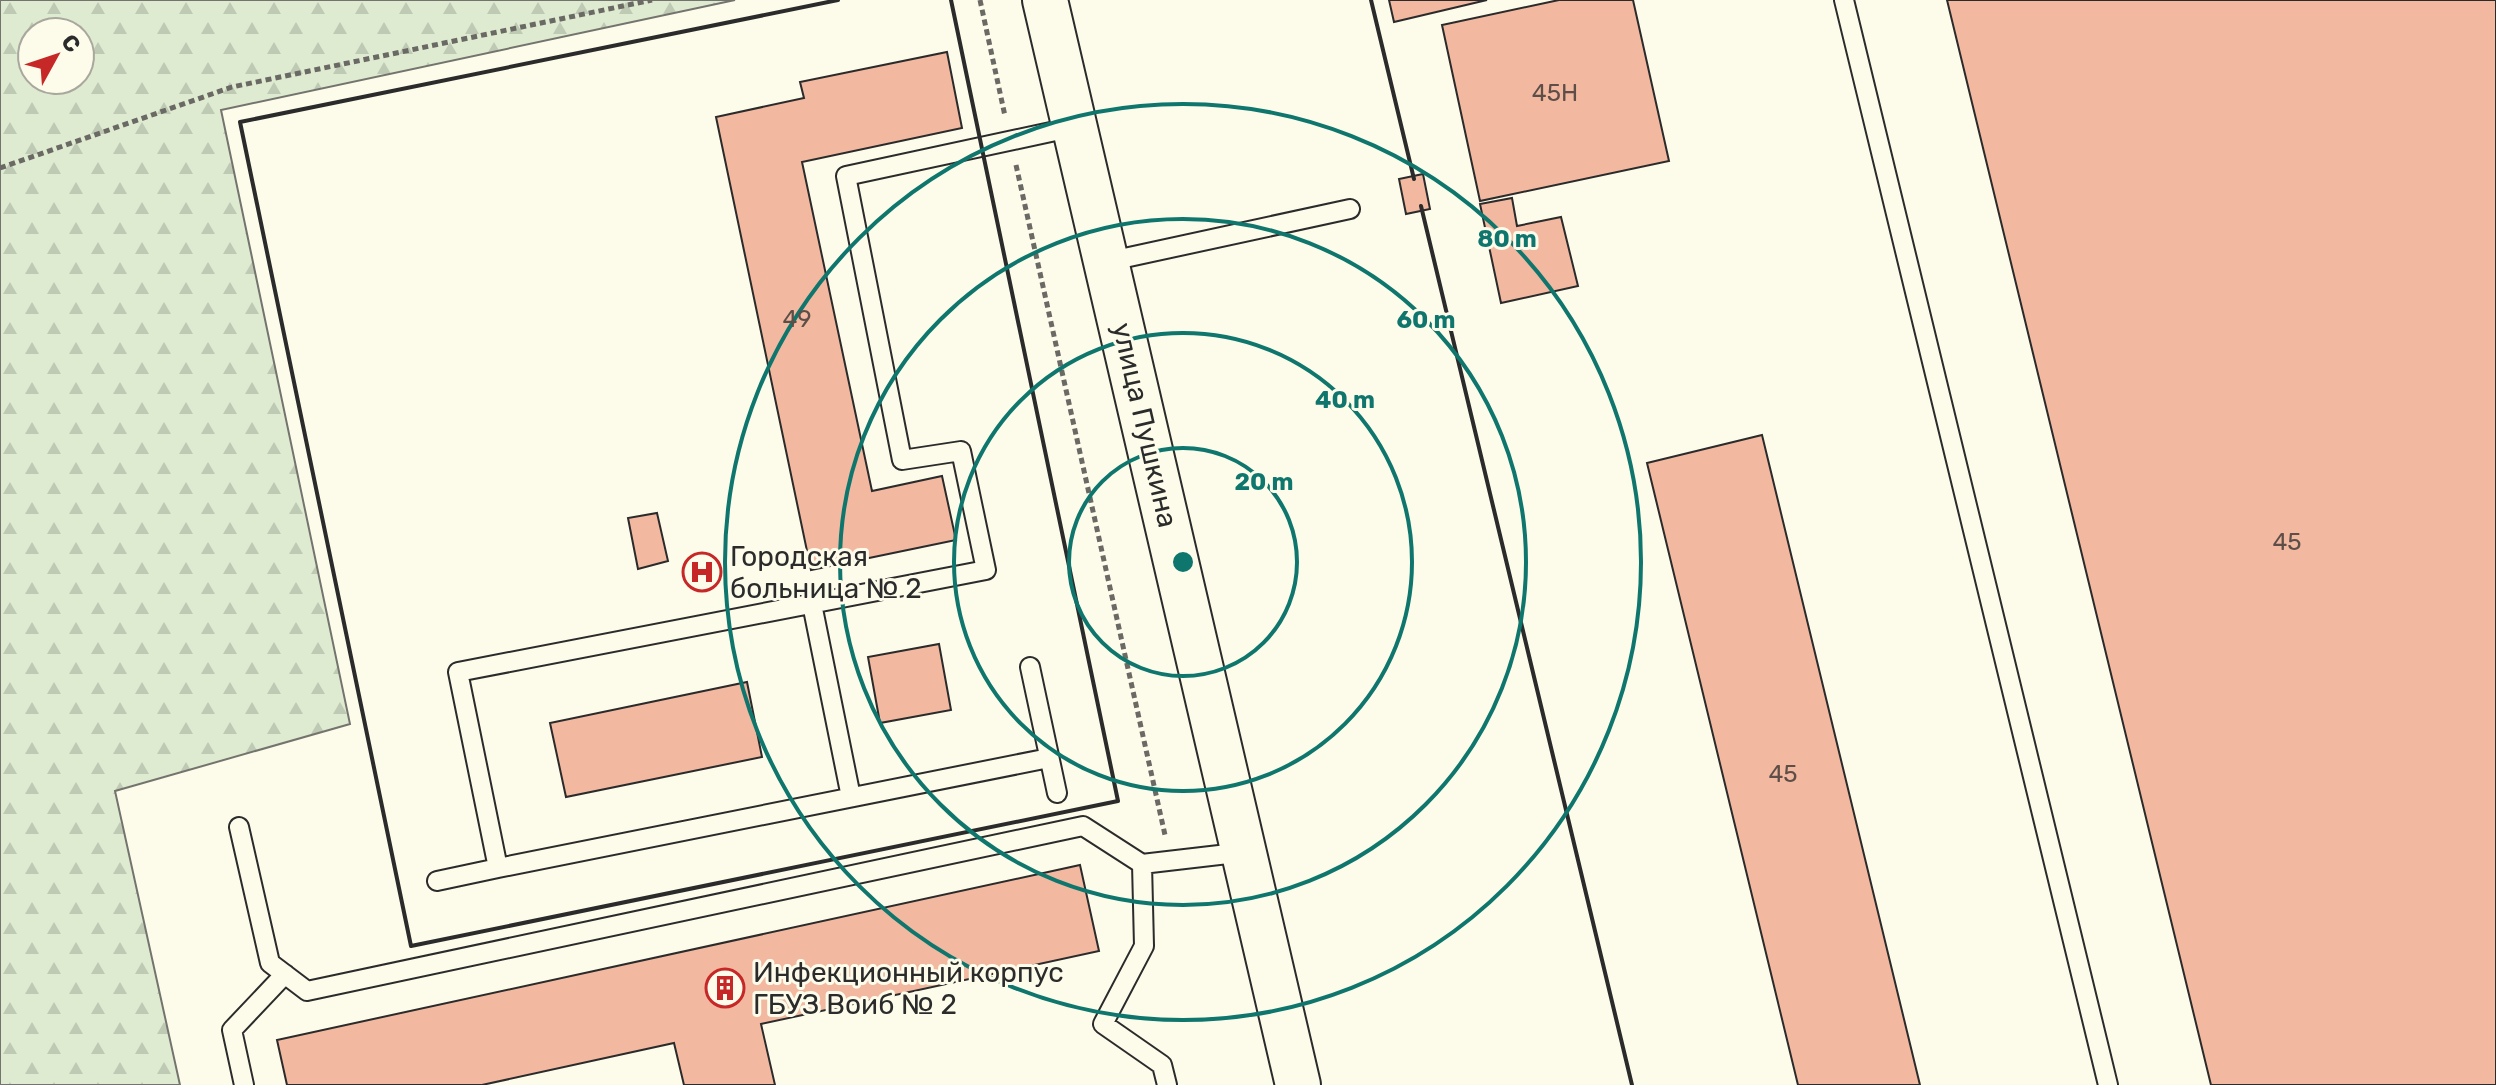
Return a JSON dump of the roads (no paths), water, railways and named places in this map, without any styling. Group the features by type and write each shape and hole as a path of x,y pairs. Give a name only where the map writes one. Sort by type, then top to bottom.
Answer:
{"main road":[{"name":"улица Пушкина","path":"1045,0 1298,1085"}],"lane":[{"path":"1844,0 2108,1085"},
{"path":"498,868 458,672 986,570 961,451 902,460 846,176 1074,127"},
{"path":"1106,262 1350,209"},
{"path":"812,604 851,797"},
{"path":"1030,667 1057,793"},
{"path":"437,881 1049,758"},
{"path":"239,827 270,963 307,991 1083,826 1142,864 1245,852"},
{"path":"1142,864 1144,946 1103,1024 1162,1065 1167,1085"},
{"path":"244,1085 232,1030 285,974"}],"place":[{"name":"Городская больница № 2","path":"702,572"},
{"name":"Инфекционный корпус ГБУЗ Воиб № 2","path":"725,988"}]}
